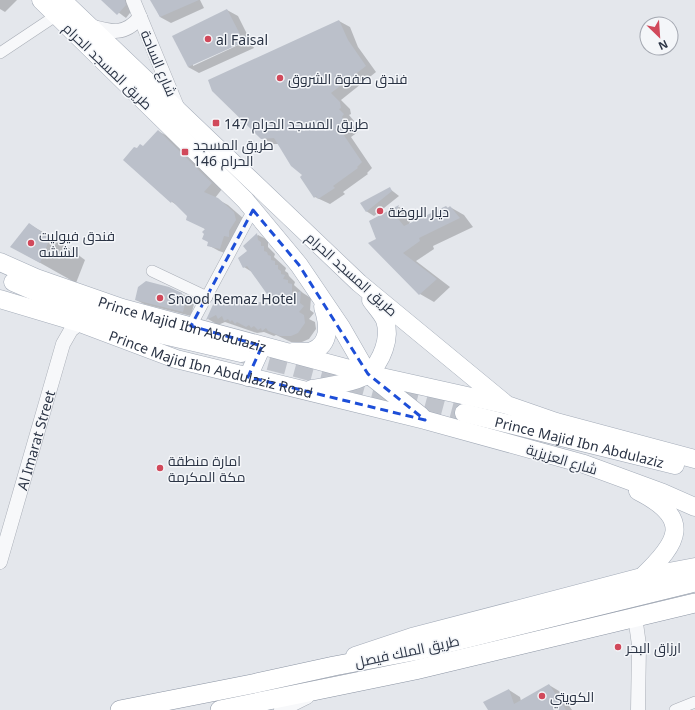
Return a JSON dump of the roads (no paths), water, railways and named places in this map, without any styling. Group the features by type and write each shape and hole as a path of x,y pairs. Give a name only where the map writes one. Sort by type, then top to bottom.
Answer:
{"highway":[{"name":"طريق الملك فيصل","path":"120,710 427,648 693,575"},
{"name":"طريق الملك فيصل","path":"220,710 415,670 635,616 695,603"}],"main road":[{"name":"طريق المسجد الحرام","path":"41,0 63,5 90,26 359,283 507,405 556,422 695,459"},
{"name":"طريق المسجد الحرام","path":"63,5 253,210 299,265 340,326 368,374 425,420"},
{"name":"Prince Majid Ibn Abdulaziz","path":"0,262 36,278 122,308 368,374 507,405"},
{"name":"Prince Majid Ibn Abdulaziz","path":"0,274 80,311 120,325 241,353"},
{"path":"303,390 335,386 368,374 382,355 387,338 384,320 359,283"},
{"name":"Prince Majid Ibn Abdulaziz Road","path":"0,298 80,323 176,359 425,420"},
{"path":"286,352 312,351 325,340 328,324 321,298"},
{"path":"248,377 262,346"},
{"name":"Prince Majid Ibn Abdulaziz","path":"464,413 695,470"},
{"name":"شارع العزيزية","path":"425,420 584,464 664,492 695,507"},
{"path":"584,464 649,497 667,511 675,525 674,539 662,558 642,577"},
{"path":"307,672 412,637 642,577 693,575"}],"street":[{"name":"شارع الساحة","path":"132,0 178,109"},
{"path":"0,53 63,5"},
{"name":"شارع الساحة","path":"90,26 106,31 120,31 132,26 140,17"},
{"path":"191,326 253,210"},
{"path":"152,271 207,297"},
{"path":"55,315 63,332 63,344"},
{"name":"Al Imarat Street","path":"0,562 63,344 71,330 80,323"},
{"path":"635,616 639,644 638,710"},
{"path":"281,710 322,689"},
{"path":"675,710 695,702"}],"tunnel":[{"path":"243,354 464,413"}],"place":[{"name":"al Faisal","path":"208,39"},
{"name":"فندق صفوة الشروق","path":"280,78"},
{"name":"طريق المسجد الحرام 147","path":"216,123"},
{"name":"طريق المسجد الحرام 146","path":"185,152"},
{"name":"ديار الروضة","path":"380,211"},
{"name":"فندق فيوليت الششه","path":"31,243"},
{"name":"Snood Remaz Hotel","path":"160,298"},
{"name":"امارة منطقة مكة المكرمة","path":"160,468"},
{"name":"ارزاق البحر","path":"618,647"},
{"name":"الكويتي","path":"542,696"}]}
